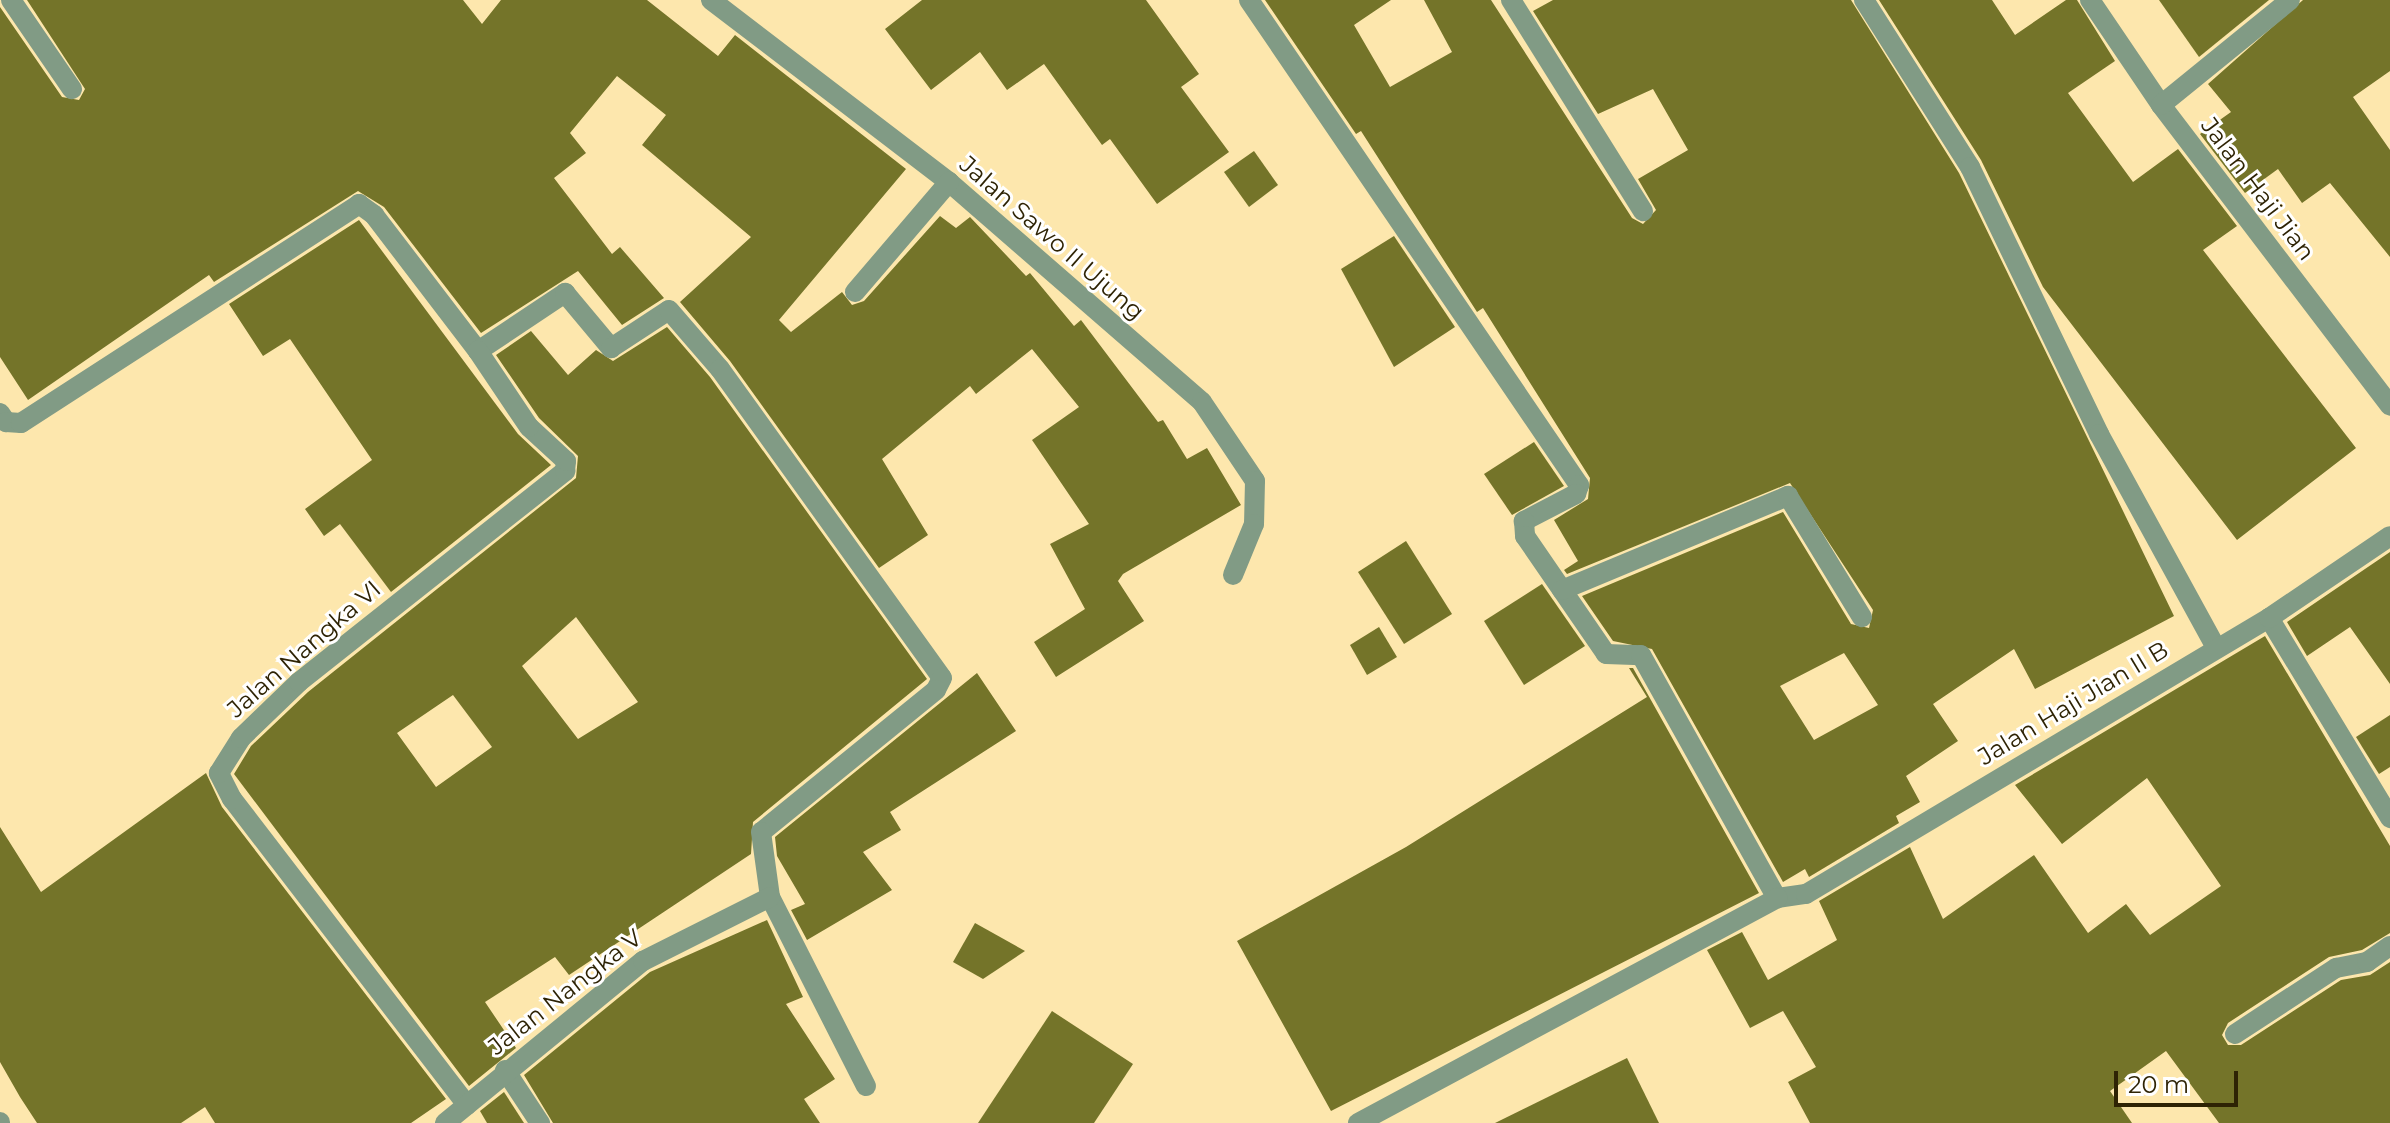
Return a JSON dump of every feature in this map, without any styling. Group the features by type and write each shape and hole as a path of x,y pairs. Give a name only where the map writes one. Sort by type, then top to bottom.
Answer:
{"street":[{"path":"11,0 72,89"},
{"name":"Jalan Sawo II Ujung","path":"711,0 949,182 1202,402 1231,437 1255,481 1256,506 1233,575"},
{"path":"1249,0 1579,485 1576,494 1521,526 1606,654 1641,655 1777,898"},
{"path":"1511,0 1643,211"},
{"path":"1864,0 1970,167 2099,434 2216,648"},
{"name":"Jalan Haji Jian","path":"2090,0 2161,105 2390,406"},
{"path":"2161,105 2290,0"},
{"path":"855,292 949,182"},
{"path":"0,413 6,422 21,423 359,204 374,215 478,351 565,293 611,348 669,310 720,369 939,668 942,678 936,690 767,824 761,832 770,897 866,1086"},
{"name":"Jalan Nangka VI","path":"467,1105 232,799 219,773 241,738 299,682 565,471 566,461 529,427 478,351"},
{"path":"1562,590 1788,496 1862,617"},
{"name":"Jalan Haji Jian II B","path":"1358,1123 1777,898 1806,894 2269,618 2390,536"},
{"path":"2269,618 2390,818"},
{"name":"Jalan Nangka V","path":"445,1123 505,1070 643,961 770,897"},
{"path":"2235,1034 2336,968 2367,962 2390,946"},
{"path":"505,1070 540,1123"}],"building":[{"path":"27,0 463,0 482,24 501,0 647,0 718,56 735,35 906,169 779,320 791,332 842,292 852,305 864,301 940,216 956,228 970,217 1026,276 1030,273 1074,326 1081,320 1158,422 1163,420 1187,459 1207,448 1241,505 1123,574 1118,581 1144,621 1056,677 1034,642 1085,609 1050,544 1089,524 1032,440 1079,407 1032,349 976,394 970,386 882,459 928,535 879,568 730,361 680,302 751,237 642,145 666,115 617,76 570,133 586,153 554,178 612,254 620,247 664,298 622,325 578,271 481,333 384,207 358,191 214,282 209,275 28,400 0,357 0,7 62,97 79,100 85,89"},
{"path":"922,0 1146,0 1199,74 1181,87 1229,152 1157,204 1110,139 1102,145 1044,64 1007,90 980,52 931,90 885,29"},
{"path":"1265,0 1391,0 1354,25 1390,87 1452,52 1424,0 1491,0 1632,218 1643,224 1656,210 1638,179 1688,150 1653,89 1598,114 1533,11 1553,0 1851,0 1959,173 2174,616 2035,689 2014,649 1933,704 1958,741 1906,776 1920,802 1896,816 1899,823 1809,877 1805,869 1783,882 1652,649 1613,641 1582,596 1783,512 1851,624 1869,628 1873,610 1790,483 1567,574 1564,570 1578,561 1554,520 1588,499 1590,478 1483,308 1477,312 1361,131 1356,134","holes":["1844,653 1878,705 1814,740 1780,686"]},
{"path":"1879,0 1992,0 2015,35 2066,0 2077,0 2115,61 2068,93 2133,182 2178,149 2237,226 2203,250 2356,448 2237,540 2043,287 1981,160"},
{"path":"2159,0 2269,0 2199,57"},
{"path":"2303,0 2390,0 2390,71 2353,97 2390,150 2390,257 2330,183 2302,203 2278,169 2245,193 2200,134 2231,112 2208,84"},
{"path":"1254,151 1278,185 1249,207 1224,172"},
{"path":"359,220 518,434 551,465 391,592 340,524 324,536 305,509 372,460 290,339 263,356 229,304"},
{"path":"1394,236 1455,327 1394,367 1341,269"},
{"path":"667,327 710,377 927,679 753,822 751,854 569,975 555,957 485,1002 516,1048 469,1086 234,774 251,746 308,692 576,478 578,456 539,418 496,355 531,331 568,375 596,350 613,361","holes":["576,617 638,702 578,739 522,666","453,695 492,747 436,787 397,733"]},
{"path":"1534,442 1564,486 1512,515 1484,474"},
{"path":"1406,541 1452,614 1404,644 1358,572"},
{"path":"2390,552 2390,684 2350,627 2307,656 2287,622"},
{"path":"1542,584 1585,646 1524,685 1484,621"},
{"path":"1379,627 1397,657 1367,675 1350,645"},
{"path":"2265,636 2390,846 2390,933 2362,950 2329,957 2228,1023 2222,1035 2228,1045 2241,1045 2341,980 2370,975 2390,962 2390,1123 2219,1123 2166,1051 2110,1091 2132,1123 1810,1123 1788,1082 1816,1067 1783,1011 1750,1028 1707,950 1742,932 1768,980 1837,940 1819,901 1910,847 1943,919 2034,855 2088,933 2126,904 2150,935 2221,886 2147,778 2062,844 2015,785"},
{"path":"1629,668 1633,668 1759,893 1331,1111 1237,941 1406,847 1647,697"},
{"path":"977,673 1016,731 890,812 901,830 863,852 892,890 807,940 791,910 805,904 777,856 775,837"},
{"path":"2390,715 2390,767 2379,774 2356,737"},
{"path":"206,773 222,807 446,1099 411,1123 215,1123 205,1107 181,1123 37,1123 20,1097 0,1062 0,827 41,892"},
{"path":"767,920 803,997 786,1004 835,1079 804,1099 820,1123 553,1123 524,1075 650,972"},
{"path":"975,923 1025,951 983,979 953,962"},
{"path":"1052,1011 1133,1064 1094,1123 978,1123"},
{"path":"1627,1058 1659,1123 1495,1123"},
{"path":"504,1092 524,1123 487,1123 480,1111"}]}
